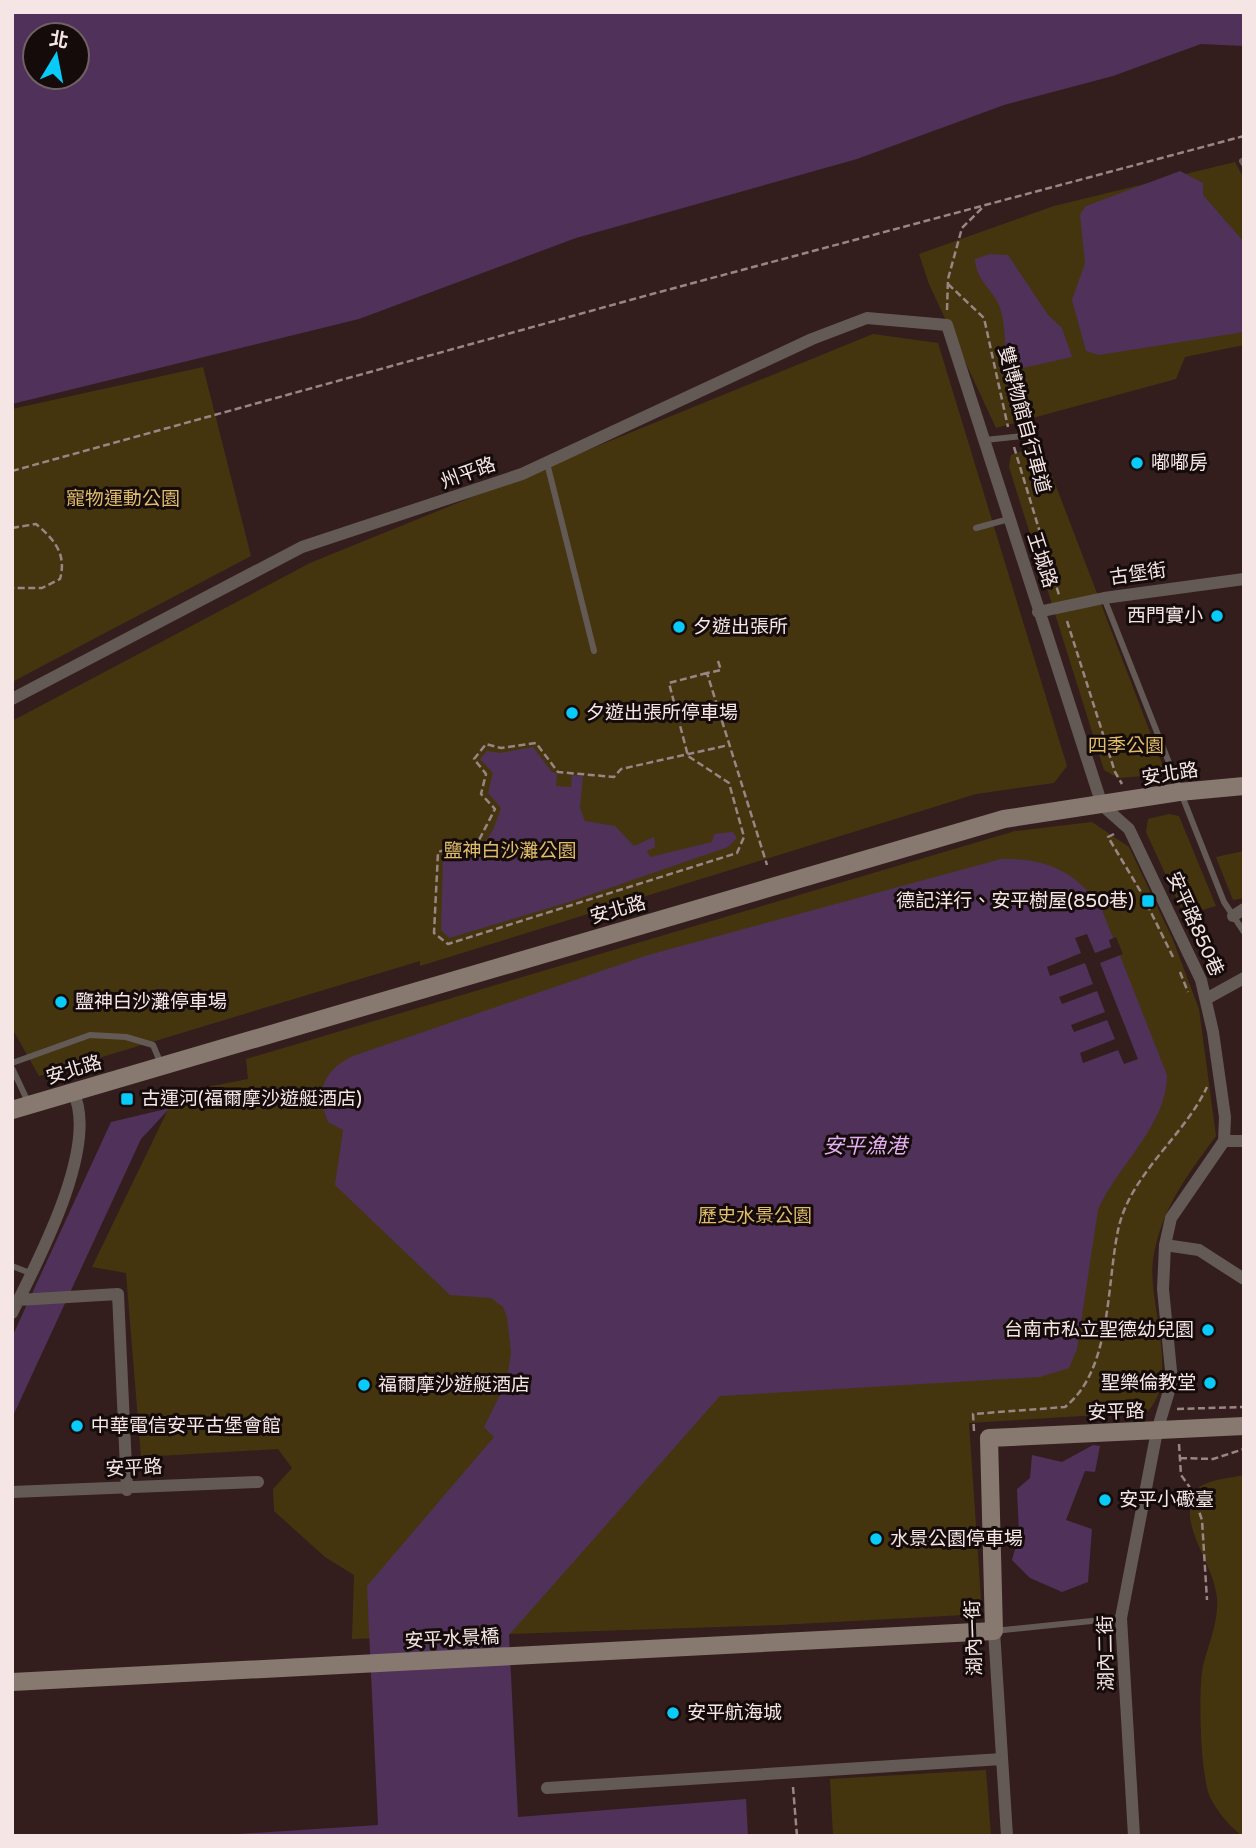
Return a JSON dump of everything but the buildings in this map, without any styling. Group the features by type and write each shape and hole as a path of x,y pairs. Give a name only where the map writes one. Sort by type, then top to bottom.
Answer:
{"street":[{"name":"州平路","path":"12,699 302,547 417,512 547,463 812,339 867,318 947,325"},
{"name":"王城路","path":"947,325 1102,805"},
{"name":"古堡街","path":"1038,612 1104,598 1244,579"},
{"name":"安北路","path":"12,1110 1004,819 1179,792 1244,786"},
{"name":"安平路850巷","path":"1102,805 1129,829 1201,980 1199,1001 1225,1117 1224,1141"},
{"path":"1199,1001 1244,978"},
{"path":"15,1306 71,1181 78,1155 80,1122 78,1102 73,1091"},
{"path":"1157,1431 1172,1381 1163,1289 1165,1245 1171,1218 1224,1141 1244,1141"},
{"path":"1165,1245 1199,1250 1244,1279"},
{"path":"15,1306 118,1294 127,1490"},
{"name":"安平路","path":"982,1438 1244,1426"},
{"name":"湖內二街","path":"1134,1836 1121,1618 1157,1431"},
{"name":"湖內一街","path":"982,1438 1007,1836"},
{"name":"安平路","path":"12,1492 127,1490 258,1482"},
{"name":"安平水景橋","path":"12,1682 994,1631"},
{"path":"547,1788 1002,1759"}],"lane":[{"path":"983,440 1033,435"},
{"path":"547,463 594,651"},
{"path":"976,528 1009,519"},
{"path":"1104,598 1224,902 1238,912 1244,932"},
{"path":"30,1105 12,1065 90,1035 126,1037 153,1045 161,1066"},
{"path":"12,1266 30,1273"},
{"path":"994,1631 1121,1618"}],"path":[{"path":"12,471 1244,136"},
{"path":"947,325 948,284 962,228 984,205"},
{"name":"雙博物館自行車道","path":"948,284 984,318 1011,437 1062,607 1115,772 1132,801"},
{"path":"12,528 36,524 55,540 64,565 60,579 42,588 12,588"},
{"path":"718,661 721,670 669,683 688,756 729,783 744,837 737,853 449,944 434,933 438,852 479,840 495,808 481,794 486,774 474,759 486,744 501,748 536,743 558,772 614,777 621,769 688,756 729,745"},
{"path":"707,673 767,865"},
{"path":"1129,829 1108,837 1141,892 1174,958"},
{"path":"1179,969 1199,1001"},
{"path":"982,1438 973,1414 1065,1407 1080,1392 1098,1353 1119,1225 1130,1197 1202,1097 1208,1083"},
{"path":"1164,1410 1244,1407"},
{"path":"1178,1430 1181,1475 1191,1489 1202,1520 1207,1600"},
{"path":"1180,1458 1213,1459 1244,1449"},
{"path":"792,1773 797,1836"}],"green space":[{"path":"1235,162 1244,179 1244,345 1185,357 1176,379 996,428 929,284 919,254 1054,206"},
{"name":"鹽神白沙灘公園","path":"873,334 938,343 1067,766 1054,783 976,794 420,966 420,961 39,1076 12,1028 12,721 310,563"},
{"name":"寵物運動公園","path":"203,367 251,556 12,682 12,409"},
{"name":"四季公園","path":"1031,448 1043,452 1163,766 1159,775 1118,778 1104,770 1009,467 1011,455"},
{"name":"四季公園","path":"1169,814 1179,816 1216,906 1188,914 1181,908 1146,832 1148,819"},
{"name":"歷史水景公園","path":"1092,822 1129,847 1173,940 1199,1009 1216,1136 1176,1194 1157,1242 1152,1278 1162,1361 1161,1380 1157,1398 1147,1412 969,1423 982,1614 779,1625 352,1639 354,1575 325,1557 274,1511 273,1489 292,1468 278,1449 141,1457 126,1273 92,1267 176,1093 248,1079 246,1059 1015,831"},
{"path":"1244,851 1244,898 1233,900 1216,857"},
{"path":"1244,1475 1242,1836 1214,1804 1204,1773 1200,1713 1201,1678 1215,1624 1217,1598 1215,1585 1194,1534 1190,1509 1192,1497 1200,1487 1214,1481"},
{"path":"986,1770 991,1836 833,1836 830,1779"}],"water":[{"path":"12,12 1244,12 1244,46 1201,44 1113,76 1004,105 857,159 576,238 359,319 12,404"},
{"path":"1180,171 1203,183 1203,195 1244,242 1244,332 1099,355 1086,351 1072,300 1085,263 1080,214 1086,206"},
{"path":"990,254 1008,255 1048,315 1062,328 1072,357 1018,369 1005,364 1005,332 1000,309 980,277 975,259"},
{"path":"533,747 552,772 557,773 556,786 571,787 572,775 583,776 580,808 585,821 615,826 634,846 654,837 655,847 647,851 650,857 712,842 714,834 733,832 737,838 728,847 569,902 449,938 441,930 443,859 481,847 493,830 501,808 488,793 493,773 480,759 487,751 500,753"},
{"name":"安平漁港","path":"1001,859 1046,864 1071,876 1102,910 1167,1075 1165,1094 1159,1111 1106,1193 1098,1210 1077,1349 1069,1368 1040,1377 720,1396 509,1635 518,1817 746,1799 748,1836 206,1836 378,1825 367,1586 494,1437 484,1427 507,1381 511,1352 507,1317 503,1307 491,1298 450,1295 335,1185 343,1130 328,1122 324,1111 322,1092 328,1075 353,1056 648,955"},
{"path":"170,1108 141,1139 12,1418 12,1337 111,1122"},
{"path":"1093,1445 1100,1446 1095,1472 1085,1471 1066,1520 1092,1529 1088,1582 1062,1592 1030,1578 1012,1560 1019,1534 1017,1489 1030,1478 1032,1455 1062,1462"}],"pier":[{"path":"1087,934 1095,953 1111,947 1109,940 1116,937 1123,954 1100,963 1138,1059 1124,1064 1118,1050 1083,1063 1080,1053 1115,1039 1107,1020 1074,1032 1071,1025 1105,1012 1097,991 1062,1004 1059,997 1093,984 1085,963 1050,976 1047,967 1081,953 1075,938"}],"place":[{"name":"嘟嘟房","path":"1137,463"},
{"name":"西門實小","path":"1217,616"},
{"name":"夕遊出張所","path":"679,627"},
{"name":"夕遊出張所停車場","path":"572,713"},
{"name":"德記洋行、安平樹屋(850巷)","path":"1148,901"},
{"name":"鹽神白沙灘停車場","path":"61,1002"},
{"name":"古運河(福爾摩沙遊艇酒店)","path":"127,1099"},
{"name":"台南市私立聖德幼兒園","path":"1208,1330"},
{"name":"聖樂倫教堂","path":"1210,1383"},
{"name":"福爾摩沙遊艇酒店","path":"364,1385"},
{"name":"中華電信安平古堡會館","path":"77,1426"},
{"name":"安平小礮臺","path":"1105,1500"},
{"name":"水景公園停車場","path":"876,1539"},
{"name":"安平航海城","path":"673,1713"}]}
